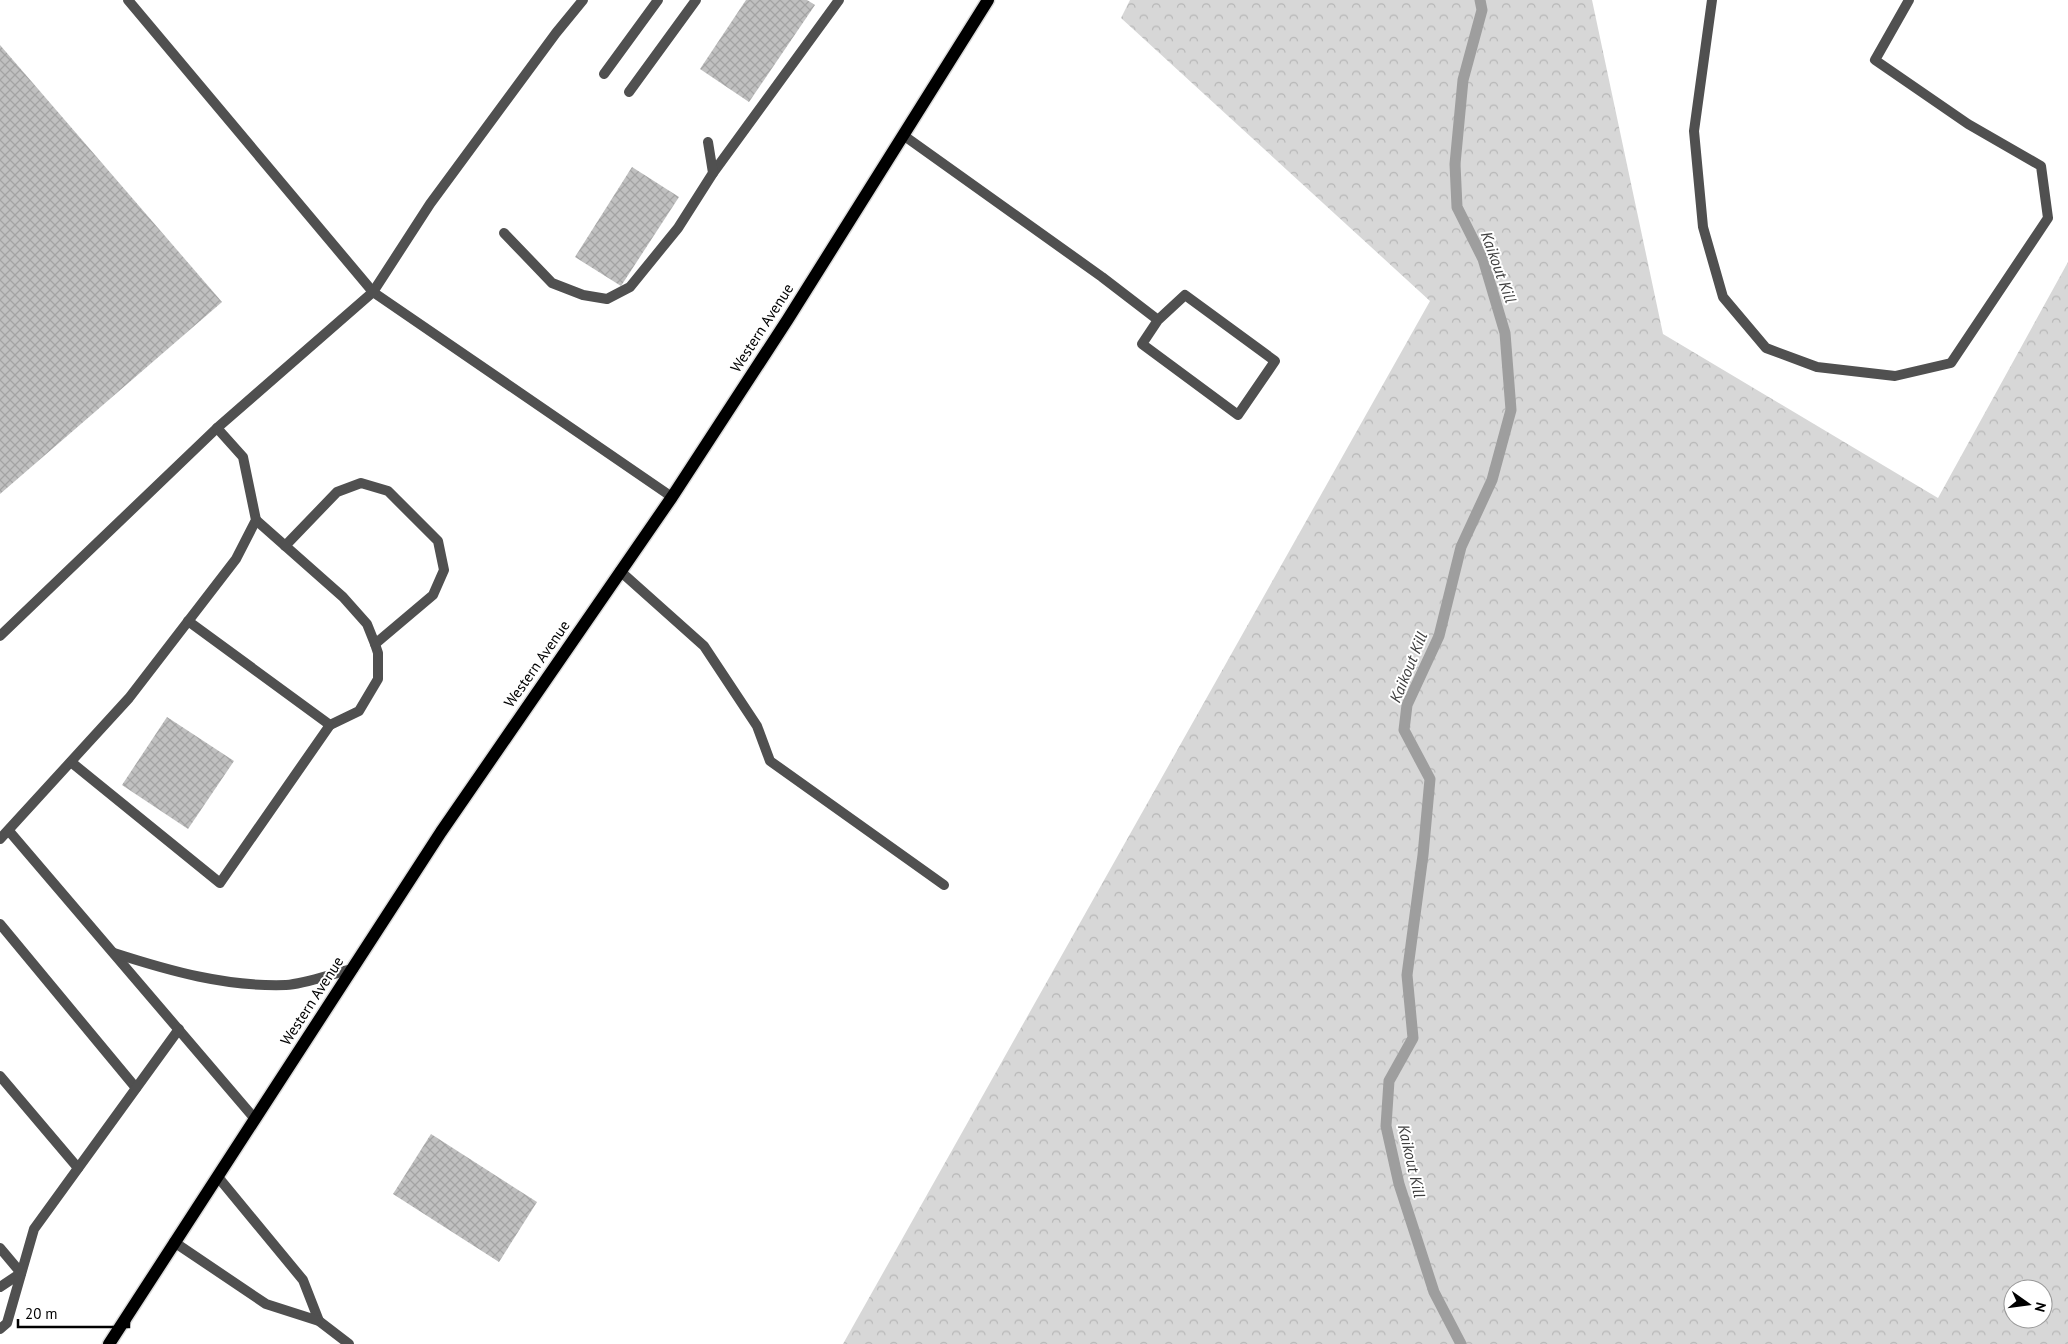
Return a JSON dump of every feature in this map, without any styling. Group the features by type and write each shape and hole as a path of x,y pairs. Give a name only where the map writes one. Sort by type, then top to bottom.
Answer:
{"main road":[{"name":"Western Avenue","path":"108,1344 441,832 672,497 788,319 988,0"}],"lane":[{"path":"128,0 373,292 672,497"},
{"path":"0,636 218,428 373,292 430,204 556,33 583,0"},
{"path":"604,74 658,0"},
{"path":"629,92 696,0"},
{"path":"504,233 552,283 583,295 607,299 630,287 678,228 713,173 839,0"},
{"path":"1712,0 1694,131 1703,227 1723,297 1766,348 1817,367 1895,376 1951,363 2048,218 2041,166 1968,124 1875,60 1909,0"},
{"path":"904,135 1102,277 1158,320"},
{"path":"708,142 713,173"},
{"path":"1185,295 1275,361 1238,416 1142,344 1158,320 1185,295"},
{"path":"70,762 220,883 330,725 359,711 378,679 378,653 367,624 343,597 256,520 243,457 218,428"},
{"path":"285,546 337,492 360,483 388,491 438,542 444,570 432,595 375,644"},
{"path":"0,839 129,698 236,559 256,520"},
{"path":"620,572 704,646 757,726 770,761 944,885"},
{"path":"188,621 330,725"},
{"path":"9,831 256,1119"},
{"path":"0,924 136,1088"},
{"path":"113,953 165,969 223,982 288,985 353,969"},
{"path":"0,1330 7,1323 34,1229 179,1029"},
{"path":"0,1076 78,1168"},
{"path":"218,1177 303,1280 319,1321"},
{"path":"174,1242 266,1304 319,1321 349,1344"},
{"path":"0,1248 21,1273"},
{"path":"0,1287 21,1273"}],"green space":[{"path":"1130,0 1592,0 1663,334 1938,498 2068,262 2068,1344 843,1344 1430,301 1121,18"}],"building":[{"path":"746,0 807,0 815,5 749,102 700,69"},
{"path":"0,45 222,302 0,494"},
{"path":"632,167 679,197 621,286 575,257"},
{"path":"167,717 234,761 188,829 122,785"},
{"path":"431,1134 537,1202 499,1262 393,1194"}],"waterway":[{"name":"Kaikout Kill","path":"1461,1344 1434,1292 1399,1184 1386,1126 1389,1081 1413,1038 1407,975 1423,855 1430,779 1404,730 1407,705 1439,636 1461,547 1492,480 1511,410 1505,333 1483,259 1457,207 1455,164 1463,80 1482,10 1480,0"}]}
